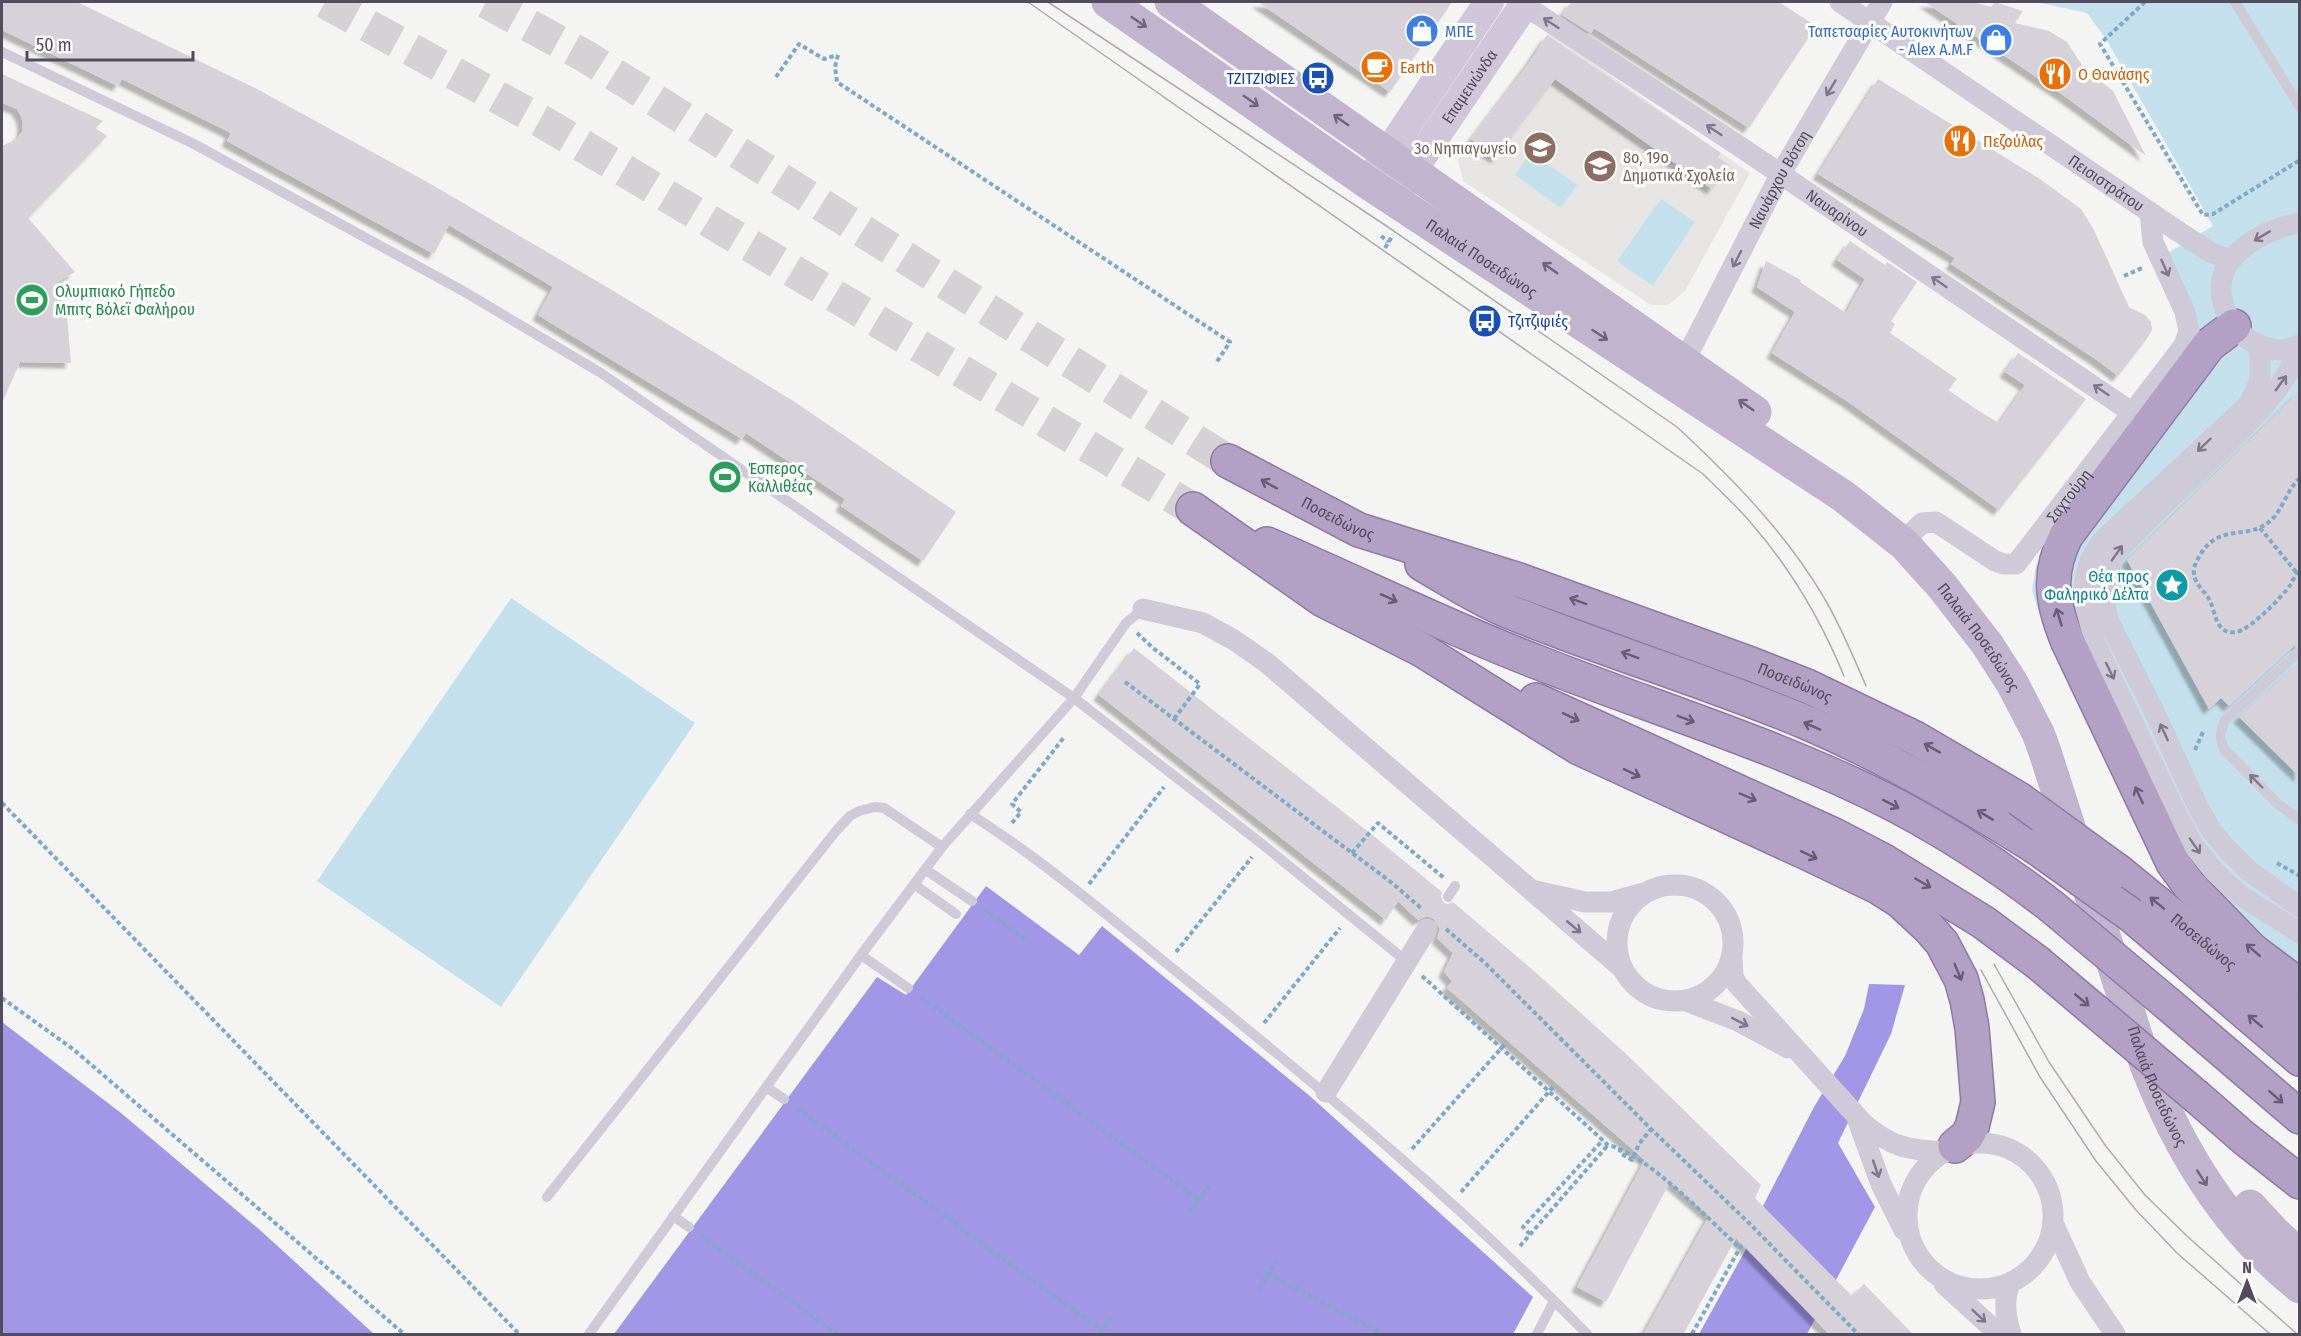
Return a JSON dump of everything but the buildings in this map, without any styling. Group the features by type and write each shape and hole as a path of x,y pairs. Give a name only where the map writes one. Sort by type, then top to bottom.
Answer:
{"highway":[{"path":"2247,336 2209,345 2141,418 2057,553 2052,588 2057,616 2067,640 2173,863 2189,885 2252,950 2300,986"},
{"name":"Ποσειδώνος","path":"1228,461 1359,530 1520,580 1751,664 1807,686 1915,738 2019,799 2118,871 2300,1020"},
{"path":"2300,1117 2051,906 2005,871 1895,806 1839,779 1773,752 1525,657 1200,514 1323,600 1422,650 1834,835 1933,889 2037,962 2244,1138 2300,1182"},
{"path":"1359,530 1507,611 1707,683 1804,722 1864,750 1980,812 2034,846 2130,915 2300,1059"},
{"path":"1422,650 1579,748 1878,887 1916,915 1942,943 1953,962 1964,990 1972,1028 1977,1110 1967,1136 1949,1149"}],"main road":[{"path":"1108,2 1381,191"},
{"name":"Επαμεινώνδα","path":"1381,191 1400,162 1489,2"},
{"name":"Επαμεινώνδα","path":"1400,162 1525,3"},
{"path":"1169,43 1180,8"},
{"name":"Παλαιά Ποσειδώνος","path":"1180,8 1818,456 1882,504 1949,563 2008,636 2035,681 2069,758 2159,1040 2176,1087 2200,1136 2224,1173 2251,1208 2300,1256"},
{"name":"Παλαιά Ποσειδώνος","path":"1381,191 1843,496 1904,544 1942,586 2012,683 2038,733 2141,1051 2180,1143 2202,1179 2239,1228 2262,1253 2300,1287"}],"street":[{"name":"Πεισιστράτου","path":"1840,2 2150,213 2153,242 2185,312 2188,331"},
{"name":"Ναυάρχου Βότση","path":"1684,362 1780,175 1882,2"},
{"name":"Ναυαρίνου","path":"1525,3 2141,418"},
{"path":"2150,213 2210,252 2230,261"},
{"path":"2300,223 2284,225 2263,234 2230,261 2224,274 2223,307 2247,336 2261,363 2258,390 2247,406 2102,541 2088,566 2085,592 2089,622 2096,645 2168,797 2194,846 2214,871 2241,896 2300,933"},
{"name":"Σαχτούρη","path":"1914,531 1922,523 1936,522 1995,561 2016,564 2141,418 2180,350 2188,331"},
{"path":"2247,336 2281,351 2300,346"},
{"path":"2300,346 2286,377 2254,417 2114,555 2107,572 2104,597 2108,620 2211,830 2249,871 2300,907"},
{"path":"1143,609 1203,623 1234,640 1266,663 1622,968 1633,984 1648,995 1666,1001 1686,1001 1738,1021 1802,1055"},
{"path":"1530,889 1556,897 1585,902 1611,902 1664,886 1681,885 1697,889 1712,897 1731,924 1734,941 1733,976 1737,984 1868,1128 1886,1141 1907,1149 1949,1149 1976,1142 1997,1144 2017,1152 2034,1165 2046,1183 2053,1203 2054,1224 2079,1282 2115,1335"},
{"path":"1622,968 1617,951 1617,933 1628,909 1648,891"},
{"path":"1326,1092 1432,922"},
{"path":"1686,1001 1715,986 1726,973 1732,958"},
{"path":"1855,1115 1881,1184 1914,1249 1929,1269 1999,1335"},
{"path":"1914,1249 1907,1227 1907,1205 1913,1184 1926,1165 1949,1149"},
{"path":"1929,1269 1946,1281 1967,1288 1989,1289 2010,1283 2029,1271 2045,1250 2054,1224"},
{"path":"2029,1271 2057,1269 2070,1274 2079,1282"},
{"path":"2010,1283 2006,1296 2005,1319 2011,1335"}],"lane":[{"path":"2235,2 2300,107"},
{"path":"2,52 194,144 464,291 601,373 1074,698 1262,844 1406,961"},
{"path":"589,1335 861,955 942,847 1074,698 1126,623 1143,609"},
{"path":"2300,651 2225,720 2220,730 2220,739 2224,749 2278,804 2300,820"},
{"path":"547,1197 850,816 867,808 884,808 942,847"},
{"path":"970,814 1081,895 1326,1092 1510,1257 1587,1335"},
{"path":"926,870 972,901"},
{"path":"915,885 956,914"},
{"path":"1448,897 1455,886"},
{"path":"861,955 908,988"},
{"path":"766,1087 784,1099"},
{"path":"673,1216 689,1227"},
{"path":"1537,1335 1554,1301"}],"path":[{"path":"2145,2 2100,44 2203,215 2212,214 2300,160"},
{"path":"776,76 799,44 824,59 838,55 834,67 837,82 1230,342 1215,363"},
{"path":"1385,248 1393,235"},
{"path":"1381,236 1389,242"},
{"path":"2124,276 2142,268"},
{"path":"2260,528 2298,570 2292,584 2250,625 2238,632 2226,631 2218,624 2210,600 2195,579 2193,571 2197,559 2212,541 2237,531 2255,531 2270,521 2282,506 2292,485 2300,478"},
{"path":"1152,648 1200,684 1174,719"},
{"path":"1125,682 1392,883 1432,922 1485,963 1753,1227 1858,1335"},
{"path":"1021,812 1012,804 1087,708"},
{"path":"1096,875 1173,775"},
{"path":"2,803 519,1335"},
{"path":"1352,853 1378,823 1455,886"},
{"path":"1183,942 1262,844"},
{"path":"972,901 1029,942"},
{"path":"1272,1013 1350,916"},
{"path":"1406,961 1503,1046 1608,1145 1620,1148 1670,1184 1741,1246 1692,1335"},
{"path":"908,988 1199,1200"},
{"path":"2,998 73,1049 404,1335"},
{"path":"1420,1140 1503,1046"},
{"path":"1469,1183 1553,1087"},
{"path":"784,1099 1101,1333 1112,1317"},
{"path":"1620,1148 1620,1153 1632,1160 1639,1144 1651,1129"},
{"path":"1530,1234 1523,1227 1603,1140"},
{"path":"1510,1257 1608,1145"},
{"path":"1189,1213 1209,1186"},
{"path":"689,1227 837,1335"},
{"path":"1259,1289 1277,1258"},
{"path":"1268,1274 1383,1335"}],"shaded area":[{"path":"2036,2 2299,2 2299,979 2242,929 2103,746 2042,623 2032,590 2036,565 2058,527 2200,336 2166,254 2213,226 2106,39 2087,13"},
{"name":"8ο, 19ο Δημοτικά Σχολεία","path":"1549,32 1750,173 1685,291 1668,305 1651,305 1463,181 1458,160"},
{"path":"1531,152 1577,185 1561,208 1515,175"},
{"path":"1661,199 1695,222 1653,286 1617,261"},
{"path":"511,598 695,723 501,1007 317,881"},
{"path":"986,886 1079,955 1102,926 1311,1097 1533,1297 1513,1334 614,1334 877,977 906,995"},
{"path":"1869,984 1905,985 1891,1034 1838,1143 1875,1207 1807,1334 1699,1334 1767,1211 1763,1206 1814,1107 1845,1056 1864,1009"},
{"path":"2,1022 121,1113 260,1230 374,1334 2,1334"}],"tunnel":[{"path":"325,2 541,121 1193,509"},
{"path":"486,2 585,56 1228,461"}],"tram line":[{"path":"1028,2 1703,474 1746,517 1779,558 1815,615 1844,676"},
{"path":"1048,2 1388,227 1677,427 1737,486 1792,550 1829,607 1866,686"},
{"path":"1994,964 2049,1062 2105,1145 2145,1195 2188,1237 2297,1334"},
{"path":"1981,970 2040,1077 2096,1161 2136,1210 2177,1253 2270,1334"}],"place":[{"name":"ΜΠΕ","path":"1422,31"},
{"name":"Ταπετσαρίες Αυτοκινήτων - Alex A.M.F","path":"1996,40"},
{"name":"Earth","path":"1377,67"},
{"name":"Ο Θανάσης","path":"2055,74"},
{"name":"ΤΖΙΤΖΙΦΙΕΣ","path":"1318,78"},
{"name":"Πεζούλας","path":"1960,141"},
{"name":"3ο Νηπιαγωγείο","path":"1540,148"},
{"name":"8ο, 19ο Δημοτικά Σχολεία","path":"1600,166"},
{"name":"Ολυμπιακό Γήπεδο Μπιτς Βόλεϊ Φαλήρου","path":"32,300"},
{"name":"Τζιτζιφιές","path":"1485,321"},
{"name":"Έσπερος Καλλιθέας","path":"725,477"},
{"name":"Θέα προς Φαληρικό Δέλτα","path":"2172,585"}]}
